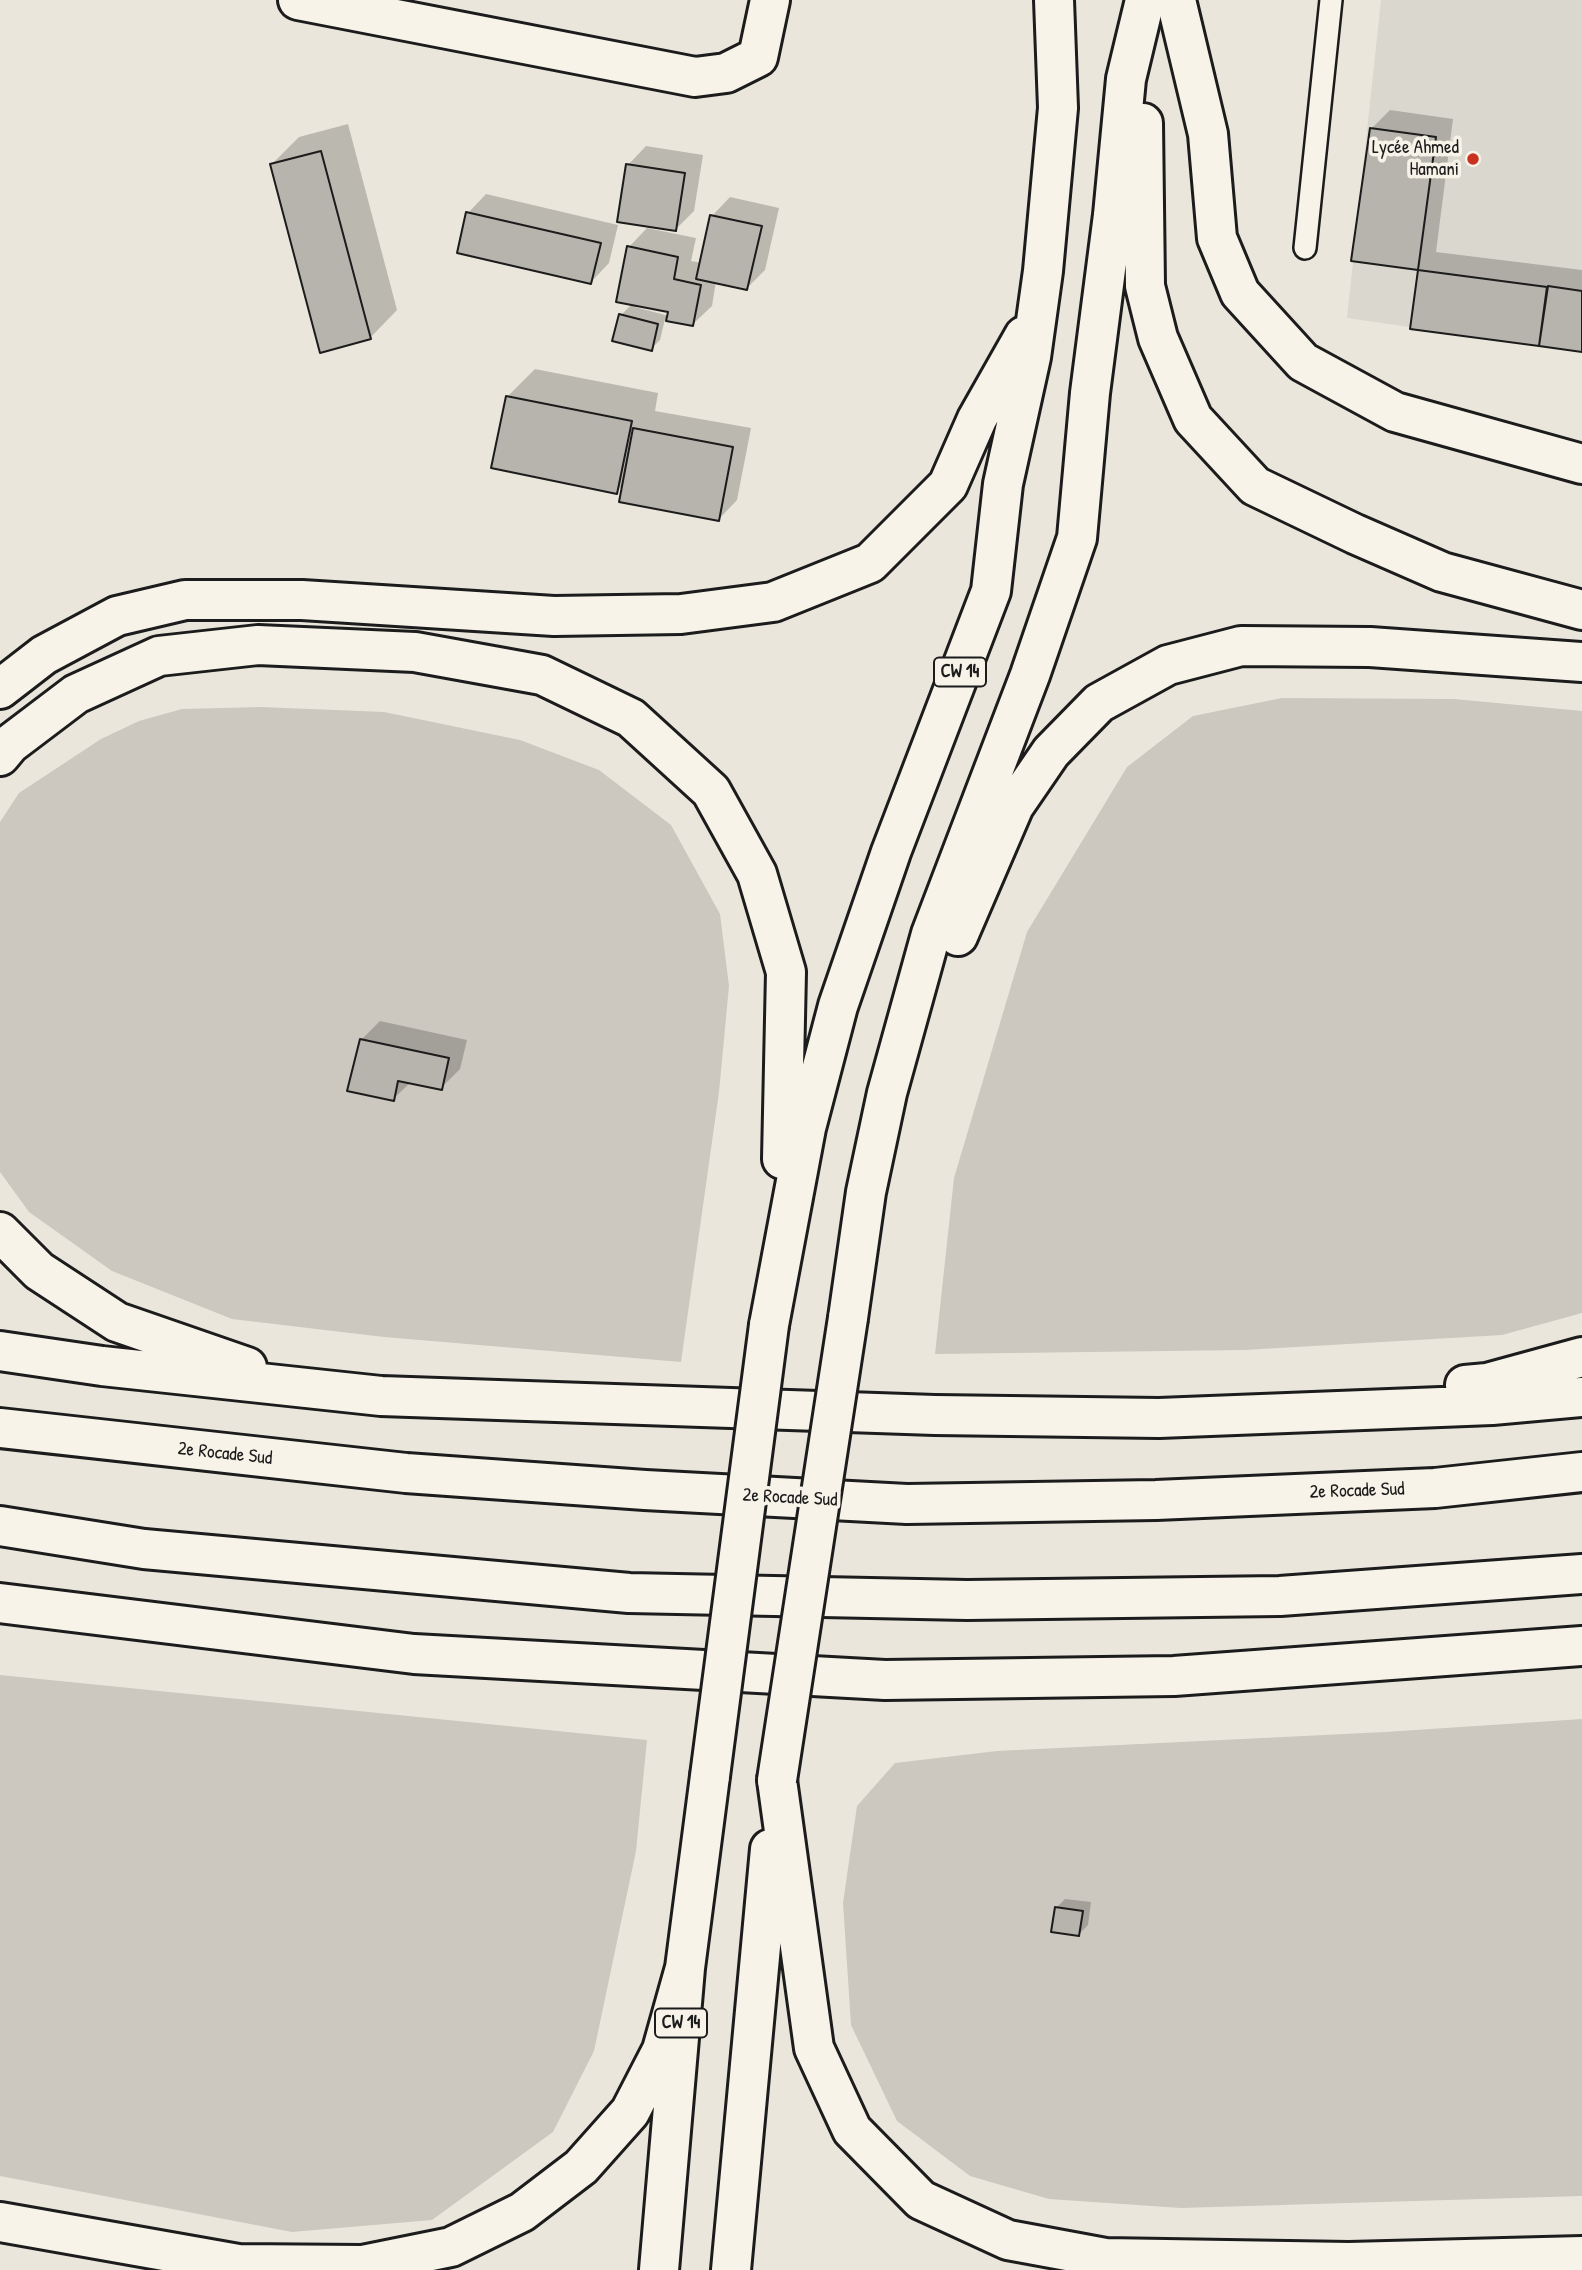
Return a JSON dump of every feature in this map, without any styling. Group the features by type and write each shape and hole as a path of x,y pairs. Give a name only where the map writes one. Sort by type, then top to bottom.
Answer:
{"main road":[{"path":"298,0 695,77 726,73 758,57 770,0"},
{"name":"CW 14","path":"659,2270 685,1968 769,1325 806,1128 838,1006 891,852 991,591 1003,484 1031,357 1037,312 1058,108 1054,0"},
{"path":"1176,0 1208,134 1217,238 1240,293 1303,362 1395,412 1582,464"},
{"path":"1143,9 1145,286 1158,338 1193,419 1255,486 1267,492 1442,572 1582,610"},
{"path":"730,2270 777,1780 866,1192 887,1093 931,934 1030,675 1077,538 1090,393 1113,215 1126,79 1143,9"},
{"path":"0,689 44,655 117,616 185,600 302,600 555,616 681,614 773,602 870,563 948,485 977,419 1037,312"},
{"path":"0,756 10,744 76,694 159,656 258,645 415,652 542,675 632,718 711,791 757,874 786,972 780,1264"},
{"path":"866,1192 967,911 1014,806 1051,752 1099,704 1168,665 1241,646 1370,647 1582,662"},
{"path":"0,1232 39,1271 117,1322 308,1388"},
{"path":"0,1351 102,1366 381,1396 1020,1416 1159,1418 1492,1405 1582,1397"},
{"path":"1020,1416 1487,1383 1582,1357"},
{"name":"2e Rocade Sud","path":"0,1428 406,1473 645,1490 907,1504 1156,1500 1421,1488 1582,1472"},
{"path":"0,1526 144,1549 629,1593 967,1600 1280,1596 1582,1574"},
{"path":"0,1602 414,1654"},
{"path":"0,1614 414,1654 885,1680 1174,1676 1582,1662"},
{"path":"1174,1676 1582,1646"},
{"path":"777,1780 814,2048 852,2130 921,2200 1008,2239 1105,2258 1349,2262 1582,2256"},
{"path":"0,2222 238,2264 362,2265 451,2247 522,2212 572,2175 630,2112 662,2050 685,1968"}],"lane":[{"path":"1305,248 1331,0"}],"shaded area":[{"name":"Lycée Ahmed Hamani","path":"1381,0 1582,0 1582,352 1347,318"},
{"path":"1282,698 1454,699 1582,711 1582,1313 1502,1335 1245,1350 935,1354 954,1178 1027,932 1127,767 1193,716"},
{"path":"261,707 384,712 520,740 599,770 671,825 720,914 729,986 719,1092 681,1362 384,1337 232,1319 112,1271 29,1212 0,1172 0,822 19,793 101,739 139,721 182,709"},
{"path":"0,1675 647,1740 636,1851 594,2051 553,2132 432,2220 292,2232 0,2176"},
{"path":"1582,1719 1582,2196 1181,2208 1049,2199 970,2176 897,2121 851,2025 843,1903 857,1806 895,1763 997,1751 1385,1732"}],"building":[{"path":"1370,128 1436,137 1418,270 1351,261"},
{"path":"321,151 371,339 320,353 270,164"},
{"path":"626,164 685,173 676,231 617,222"},
{"path":"466,212 601,243 591,284 457,253"},
{"path":"710,215 762,226 747,290 696,279"},
{"path":"627,246 678,257 674,279 701,285 693,326 666,321 668,312 616,302"},
{"path":"1418,270 1547,287 1539,346 1410,329"},
{"path":"1548,286 1582,291 1582,352 1539,346"},
{"path":"619,314 658,324 652,351 612,341"},
{"path":"506,396 632,421 617,494 491,468"},
{"path":"633,428 733,447 719,521 619,502"},
{"path":"360,1039 449,1058 442,1090 398,1081 394,1101 347,1091"},
{"path":"1055,1907 1083,1911 1079,1936 1051,1932"}],"place":[{"name":"Lycée Ahmed Hamani","path":"1473,159"}]}
